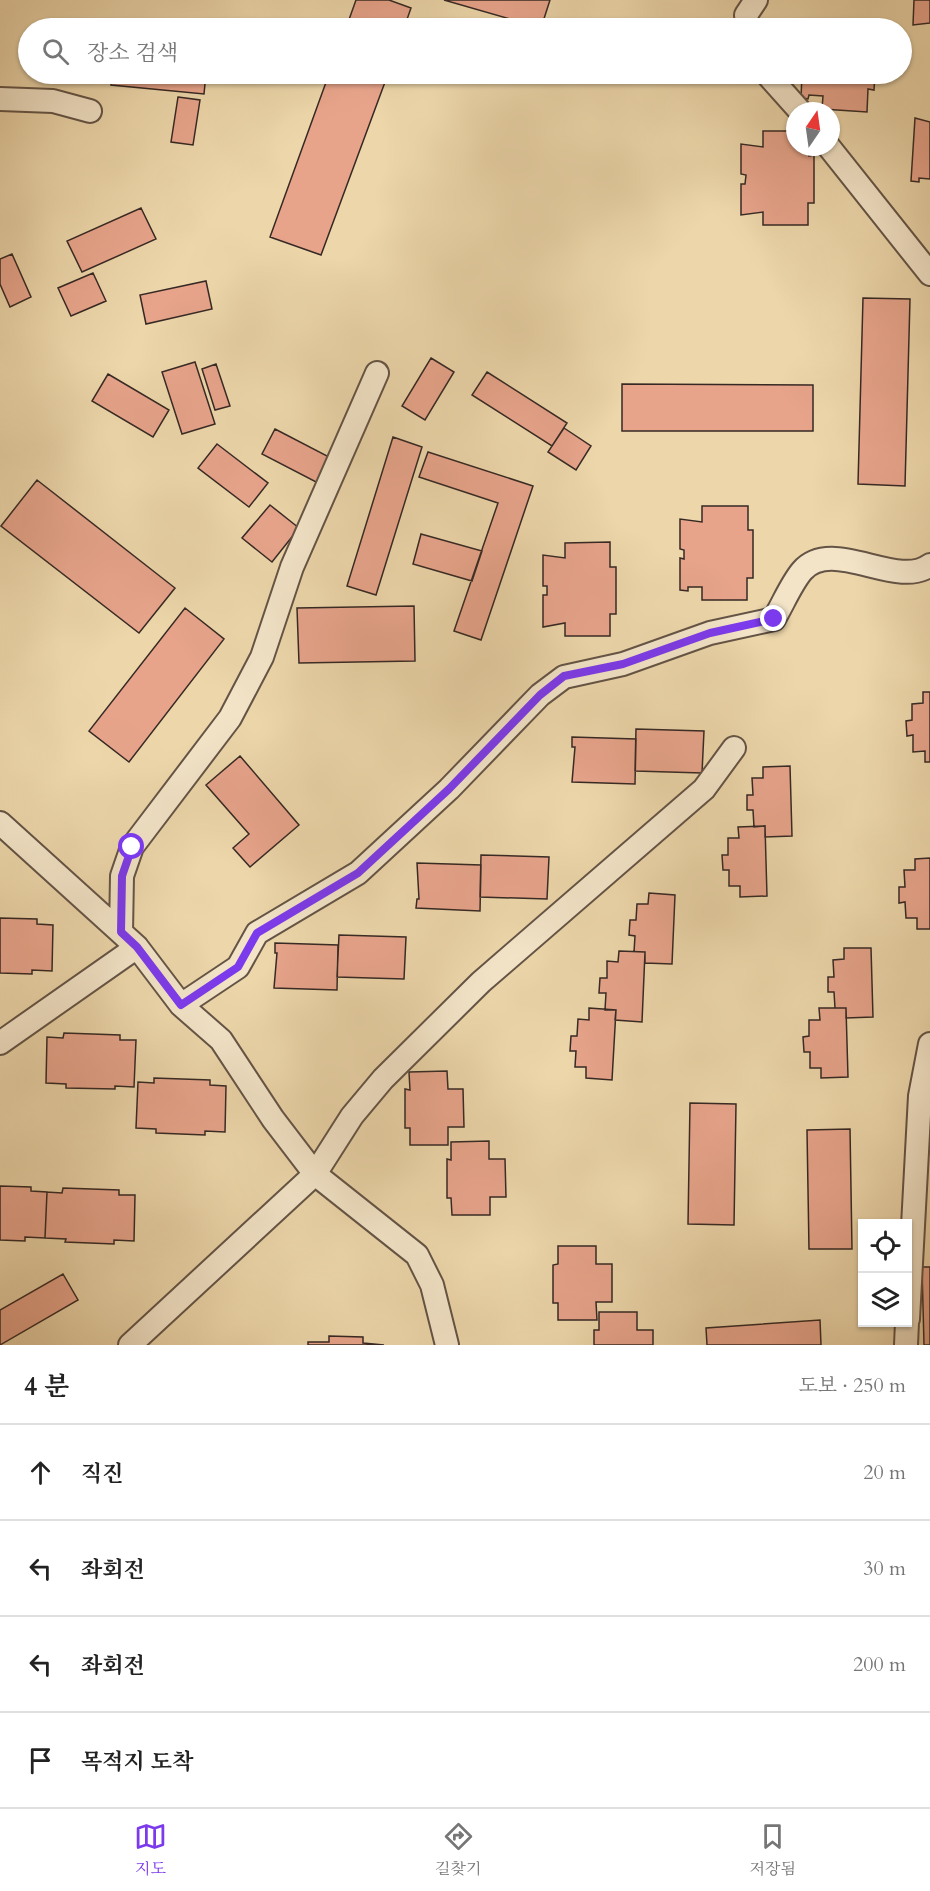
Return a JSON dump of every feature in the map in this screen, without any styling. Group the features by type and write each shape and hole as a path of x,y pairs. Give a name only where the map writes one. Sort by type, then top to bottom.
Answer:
{"street":[{"path":"746,18 746,15 756,0"},
{"path":"776,84 792,102"},
{"path":"0,99 53,101 90,111"},
{"path":"837,156 927,262"},
{"path":"129,939 122,876 132,847 230,718 262,657 292,567 377,373"},
{"path":"181,1005 238,967 257,933 358,873 449,789 540,695 564,676 623,664 710,633 774,619 803,570 818,560 845,560 889,570 923,570 930,565"},
{"path":"130,1345 315,1174 352,1116 383,1079 480,982 704,789 734,748"},
{"path":"0,823 129,939 181,1005 221,1040 273,1119 315,1174 417,1254 432,1285 447,1345"},
{"path":"0,1043 129,939"},
{"path":"910,1273 920,1095 930,1044"},
{"path":"906,1345 907,1327"}],"building":[{"path":"356,0 389,0 411,8 408,18 350,18"},
{"path":"444,0 550,0 544,18 506,18"},
{"path":"914,0 930,0 930,23 913,25"},
{"path":"111,84 205,84 204,94"},
{"path":"325,84 384,84 321,255 270,237"},
{"path":"802,84 874,84 874,90 868,89 867,112 840,110 840,102 823,102 823,96 809,95 808,99 801,98"},
{"path":"178,97 200,100 193,145 171,142"},
{"path":"915,118 930,122 930,179 919,178 919,182 911,181"},
{"path":"763,131 786,131 786,156 814,156 814,203 808,203 808,225 763,225 763,212 741,215 741,184 745,184 746,175 741,174 741,144 763,147"},
{"path":"141,208 156,239 82,272 67,241"},
{"path":"12,254 31,297 10,307 0,284 0,259"},
{"path":"93,273 106,301 71,316 58,288"},
{"path":"206,281 212,309 146,324 140,295"},
{"path":"863,298 910,299 905,486 858,484"},
{"path":"431,358 454,372 425,420 402,406"},
{"path":"195,362 215,424 182,434 162,372"},
{"path":"216,364 230,406 215,410 202,369"},
{"path":"487,372 567,423 552,446 472,395"},
{"path":"108,374 169,410 153,437 92,401"},
{"path":"622,384 813,385 813,431 622,431"},
{"path":"564,428 591,446 576,470 548,452"},
{"path":"275,429 331,458 318,483 262,454"},
{"path":"393,437 422,447 376,595 347,586"},
{"path":"217,444 268,483 249,507 198,468"},
{"path":"428,452 533,486 481,640 454,631 498,503 419,477"},
{"path":"37,480 175,588 139,633 1,526"},
{"path":"270,505 299,528 272,562 242,538"},
{"path":"702,506 748,506 748,530 753,530 753,578 747,578 747,600 702,600 702,587 688,587 688,591 680,590 680,558 684,559 684,550 680,549 680,519 702,522"},
{"path":"421,534 482,551 472,581 413,564"},
{"path":"610,542 610,567 616,567 616,614 610,614 610,636 565,636 565,623 543,627 543,595 547,595 547,586 543,586 543,555 565,558 565,543"},
{"path":"414,606 415,661 299,663 297,608"},
{"path":"185,608 224,639 129,762 89,731"},
{"path":"923,692 930,692 930,762 925,762 925,751 913,752 913,735 907,736 906,721 912,720 912,704 923,703"},
{"path":"636,729 704,731 702,773 635,771"},
{"path":"572,737 636,739 635,784 572,782 575,747 572,747"},
{"path":"240,756 299,825 250,867 233,848 249,834 206,785"},
{"path":"790,766 792,836 765,837 765,826 754,827 753,810 747,810 747,795 753,795 752,778 763,778 763,767"},
{"path":"765,826 767,896 740,897 740,886 729,886 729,870 723,870 722,855 728,855 728,838 739,838 738,827"},
{"path":"481,855 549,857 547,899 480,897"},
{"path":"930,858 930,929 917,929 917,918 906,918 905,902 899,903 899,887 905,887 904,870 915,870 915,859"},
{"path":"417,863 481,865 480,911 416,908 417,899 419,899"},
{"path":"649,893 675,895 672,964 645,963 645,952 634,952 635,936 629,935 630,920 636,920 637,904 648,904"},
{"path":"0,918 37,919 37,924 53,925 52,971 32,970 32,974 0,973"},
{"path":"339,935 406,937 404,979 337,977"},
{"path":"275,943 338,945 337,990 274,988 277,953 275,953"},
{"path":"844,948 871,948 873,1017 846,1018 846,1008 835,1008 834,992 828,992 828,977 834,977 833,960 844,959"},
{"path":"619,951 645,952 642,1022 615,1020 616,1010 605,1010 606,993 599,993 600,978 607,978 607,961 618,962"},
{"path":"589,1008 616,1010 612,1080 586,1078 586,1067 575,1067 576,1051 570,1051 571,1036 577,1036 578,1019 589,1020"},
{"path":"819,1008 846,1008 848,1077 821,1078 821,1068 810,1068 810,1052 804,1052 803,1037 809,1036 809,1020 820,1020"},
{"path":"64,1033 120,1035 120,1040 136,1040 134,1087 66,1088 66,1084 46,1083 47,1037 63,1038"},
{"path":"447,1071 448,1089 463,1089 464,1127 448,1127 448,1145 410,1145 410,1128 405,1128 405,1089 410,1090 409,1072"},
{"path":"154,1078 210,1080 210,1085 226,1086 225,1132 205,1131 205,1135 156,1133 156,1129 136,1128 138,1082 154,1083"},
{"path":"690,1103 736,1104 734,1225 688,1224"},
{"path":"850,1129 852,1249 809,1249 807,1130"},
{"path":"489,1141 489,1159 505,1159 506,1197 490,1197 490,1215 452,1215 451,1198 447,1198 447,1159 451,1160 451,1142"},
{"path":"0,1186 31,1187 31,1191 47,1192 45,1238 25,1237 25,1241 0,1240"},
{"path":"63,1188 119,1190 119,1195 135,1195 134,1241 114,1240 114,1244 65,1242 66,1239 45,1238 47,1192 62,1193"},
{"path":"558,1246 596,1246 596,1264 612,1264 612,1302 596,1302 597,1320 558,1320 558,1303 553,1303 553,1265 558,1264"},
{"path":"922,1267 930,1267 930,1345 924,1345"},
{"path":"63,1274 78,1300 0,1345 0,1310"},
{"path":"599,1312 637,1312 637,1330 653,1330 653,1345 594,1345 594,1330 599,1330"},
{"path":"820,1320 821,1345 707,1345 706,1328"},
{"path":"329,1336 363,1337 363,1343 384,1345 308,1345 308,1342 329,1342"}],"route":[{"path":"132,847 122,876 121,932 137,947 181,1005 238,967 257,933 358,873 449,789 540,695 564,676 623,664 710,633 774,619"}]}
